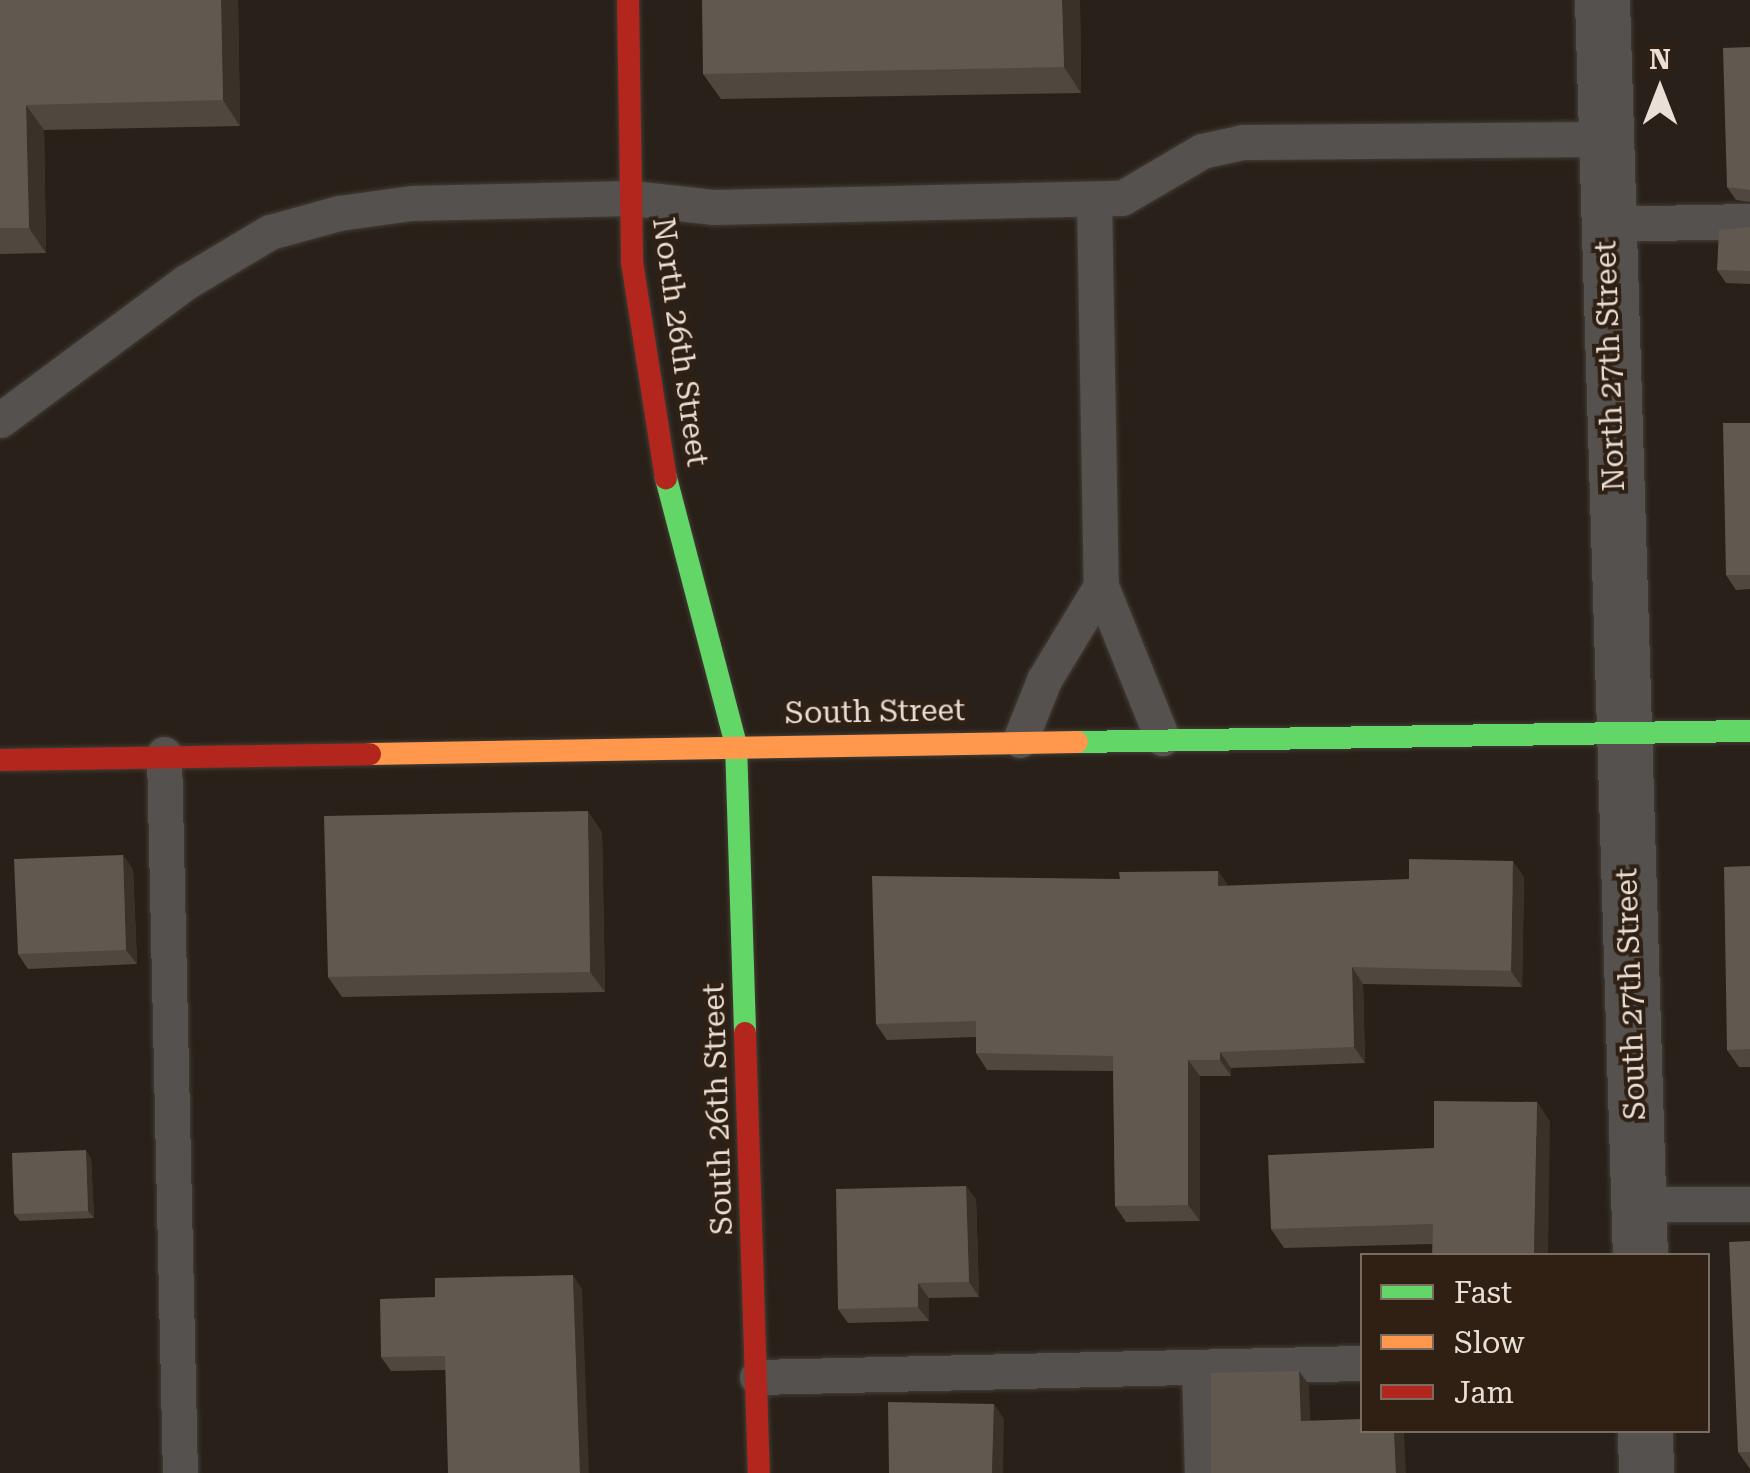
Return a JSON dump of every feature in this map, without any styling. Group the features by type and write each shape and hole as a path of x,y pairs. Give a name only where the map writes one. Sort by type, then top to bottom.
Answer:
{"main road":[{"name":"North 26th Street","path":"628,0 632,262 655,434 736,744"},
{"name":"South Street","path":"0,760 736,744 1750,730"},
{"name":"South 26th Street","path":"736,744 759,1473"}],"street":[{"name":"North 27th Street","path":"1602,0 1604,224 1622,732"},
{"name":"South 27th Street","path":"1622,732 1639,1230"},
{"path":"1645,1433 1646,1473"}],"lane":[{"path":"0,420 186,282 270,232 339,213 411,203 632,198 713,208 1122,198 1202,151 1244,142 1604,140"},
{"path":"1094,199 1101,586 1162,738"},
{"path":"1604,224 1750,220"},
{"path":"1020,740 1044,680 1101,586"},
{"path":"164,754 180,1473"},
{"path":"1639,1230 1750,1204"},
{"path":"756,1378 1360,1363"},
{"path":"1199,1367 1202,1473"}],"building":[{"path":"0,0 221,0 223,100 26,105 29,228 0,228"},
{"path":"702,0 1062,0 1064,67 703,74"},
{"path":"1750,47 1750,190 1727,187 1723,48"},
{"path":"1750,227 1750,271 1717,270 1719,230"},
{"path":"1723,423 1750,423 1750,575 1726,575"},
{"path":"588,811 590,972 328,977 324,816"},
{"path":"123,855 126,950 18,954 14,859"},
{"path":"1409,859 1513,861 1511,971 1352,967 1354,1047 1220,1052 1220,1060 1188,1060 1188,1205 1115,1206 1113,1056 976,1053 976,1021 876,1024 872,876 1120,879 1119,872 1218,871 1218,886 1409,879"},
{"path":"1750,866 1750,1049 1727,1050 1724,867"},
{"path":"1434,1101 1537,1102 1534,1253 1432,1253 1433,1224 1271,1229 1268,1155 1434,1148"},
{"path":"86,1150 88,1211 14,1214 12,1153"},
{"path":"966,1186 969,1282 918,1283 918,1307 838,1309 836,1189"},
{"path":"1750,1241 1750,1452 1738,1452 1729,1242"},
{"path":"573,1275 580,1473 448,1473 445,1356 381,1357 380,1299 435,1297 435,1278"},
{"path":"1299,1371 1301,1421 1360,1419 1360,1433 1394,1433 1396,1473 1211,1473 1211,1373"},
{"path":"888,1402 994,1404 992,1473 889,1473"}],"traffic: fast":[{"path":"666,478 736,744 745,1033"},
{"path":"1077,742 1750,731"}],"traffic: slow":[{"path":"370,754 1077,742"}],"traffic: jam":[{"path":"628,0 632,262 666,478"},
{"path":"0,760 370,754"},
{"path":"745,1033 759,1473"}]}
